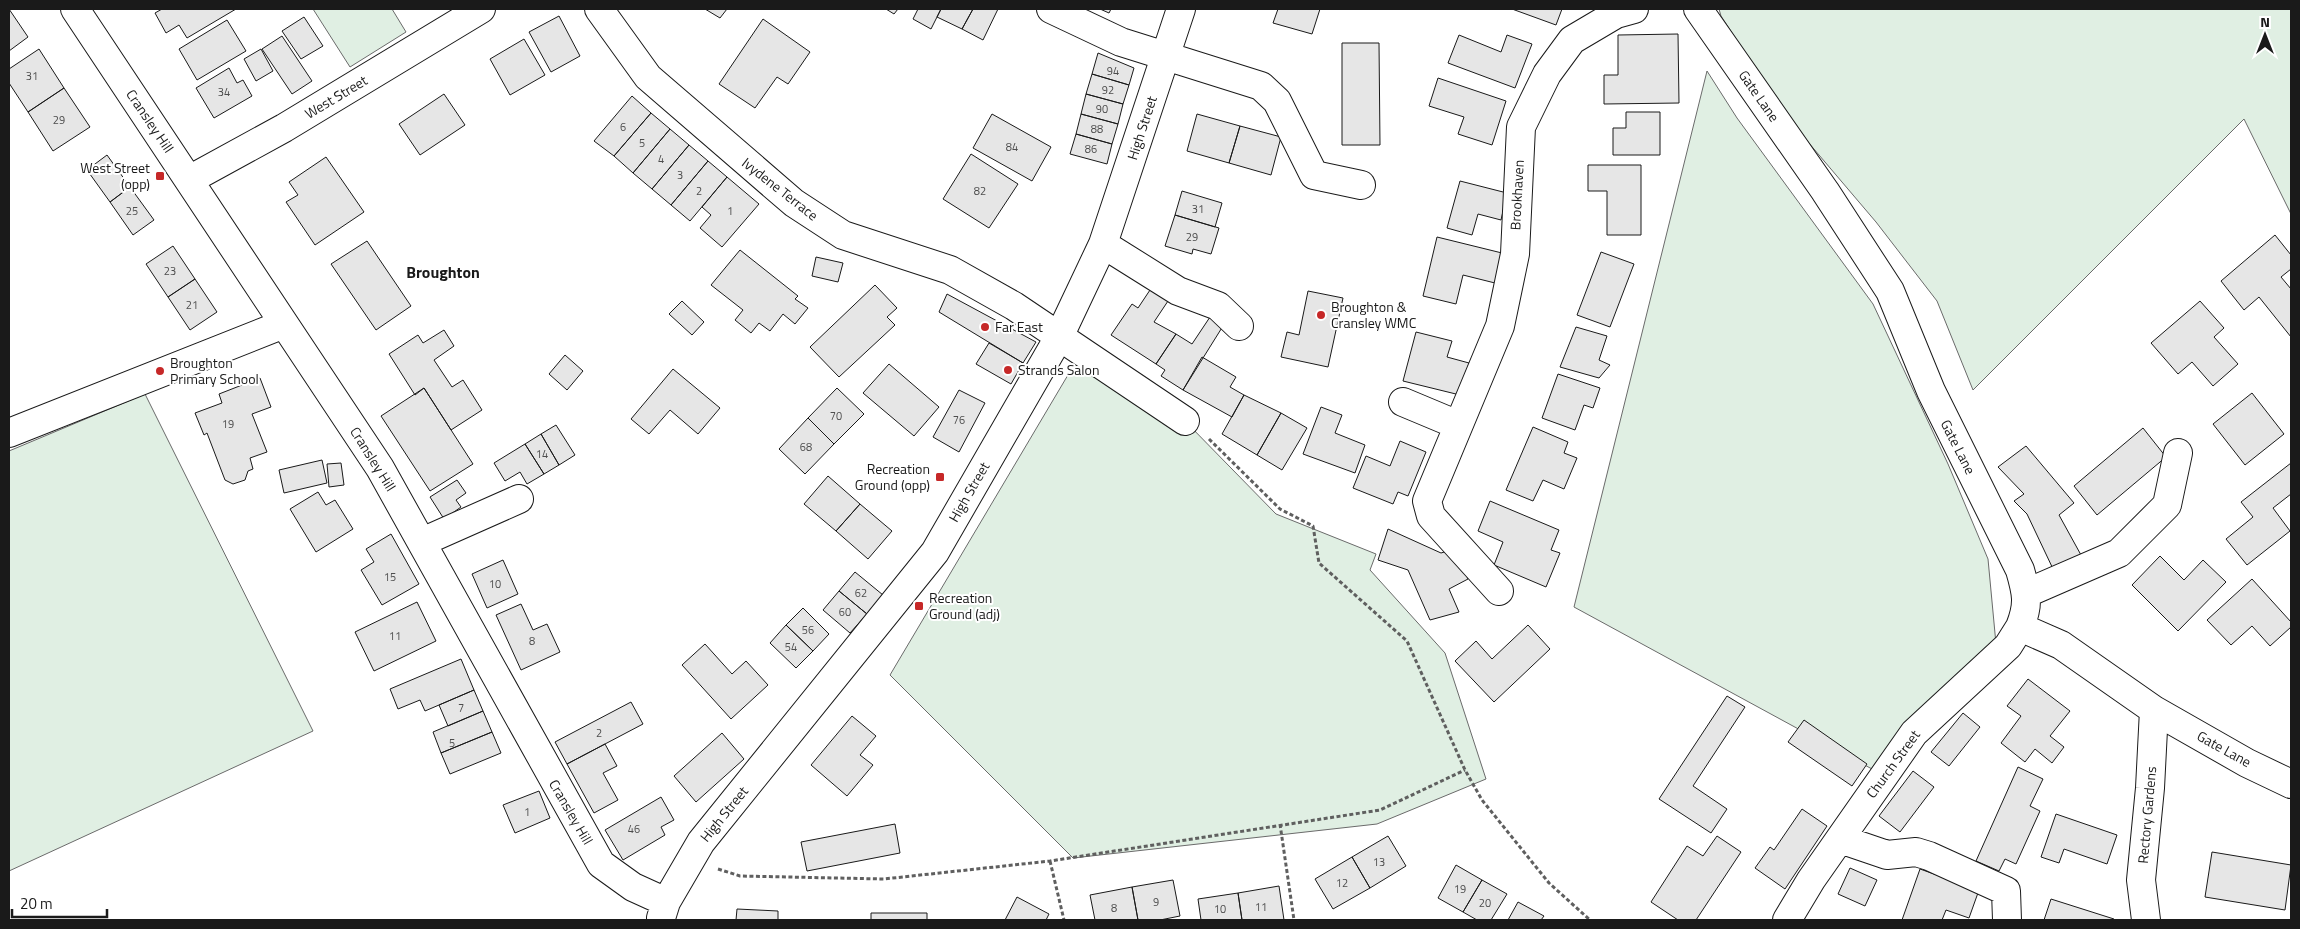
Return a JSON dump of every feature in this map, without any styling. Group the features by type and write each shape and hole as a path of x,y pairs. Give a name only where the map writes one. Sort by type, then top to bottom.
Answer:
{"street":[{"name":"Cransley Hill","path":"75,9 380,468 601,864 663,911"},
{"name":"West Street","path":"189,180 284,128 481,9"},
{"name":"Ivydene Terrace","path":"598,9 648,77 794,203 843,235 950,270 1014,306 1185,421"},
{"path":"1051,9 1121,42 1260,86 1277,100 1314,175 1361,185"},
{"name":"High Street","path":"663,911 701,842 935,552 1058,337 1103,244 1181,9"},
{"name":"Brookhaven","path":"1499,591 1431,516 1427,501 1500,326 1515,254 1521,127 1547,74 1572,40 1616,14 1634,9"},
{"name":"Gate Lane","path":"1698,9 1825,191 1890,291 1931,391 2020,570 2027,593 2027,609 2020,627 2061,645 2154,710 2247,763 2291,784"},
{"path":"1103,244 1178,291 1218,306 1239,326"},
{"path":"9,433 284,324"},
{"path":"1403,402 1458,425"},
{"path":"2027,593 2119,553 2167,505 2178,453"},
{"path":"422,542 519,498"},
{"name":"Church Street","path":"1788,920 1840,839 1914,733 2008,646 2020,627"},
{"name":"Rectory Gardens","path":"2146,920 2141,880 2147,825 2154,710"},
{"path":"1840,839 1887,855 1916,852 1929,856 2006,891 2008,905 2007,920"}],"path":[{"path":"1185,421 1197,427 1280,509 1313,526 1319,563 1407,641 1465,770 1482,800 1549,883 1590,920"},
{"path":"690,860 740,876 884,878 1050,861 1380,810 1465,770"},
{"path":"1280,824 1294,920"},
{"path":"1050,861 1064,920"}],"green space":[{"path":"313,9 392,9 406,32 350,67"},
{"path":"1719,9 2291,9 2291,214 2244,119 1973,390 1937,301 1876,222 1785,115 1721,16"},
{"path":"1707,71 1737,118 1873,304 1948,464 1988,559 1996,644 1872,769 1574,607"},
{"path":"1081,353 1185,421 1276,514 1376,554 1370,570 1445,653 1486,779 1377,824 1073,858 890,675"},
{"path":"145,394 313,731 9,871 9,451"}],"building":[{"path":"9,9 28,37 9,51"},
{"path":"162,9 236,9 187,38 179,25 166,33 155,13"},
{"path":"705,9 727,9 720,18"},
{"path":"886,9 898,9 894,14"},
{"path":"918,9 941,9 931,29 913,19"},
{"path":"941,9 973,9 962,29 937,17"},
{"path":"973,9 998,9 983,40 962,29"},
{"path":"1100,9 1111,9 1109,13"},
{"path":"1278,9 1320,9 1312,34 1273,23"},
{"path":"1512,9 1562,9 1556,25"},
{"path":"559,16 580,56 551,72 529,32"},
{"path":"304,17 323,46 301,59 282,31"},
{"path":"763,19 810,52 788,84 777,77 755,108 719,84"},
{"path":"227,20 246,51 197,80 179,49"},
{"path":"1678,34 1679,103 1604,104 1604,75 1618,75 1618,35"},
{"path":"1459,35 1501,52 1507,35 1532,44 1515,88 1448,63"},
{"path":"282,36 312,81 292,94 262,49"},
{"path":"524,39 545,75 510,95 490,59"},
{"path":"1342,43 1379,43 1380,145 1342,145"},
{"path":"39,49 64,88 28,112 9,83 9,69"},
{"path":"261,49 273,71 256,81 244,59"},
{"path":"1098,53 1134,68 1129,85 1092,74"},
{"path":"229,68 237,83 243,80 252,96 214,118 196,88"},
{"path":"1092,74 1129,85 1123,104 1086,94"},
{"path":"1438,78 1506,101 1492,145 1458,134 1464,117 1429,106"},
{"path":"64,88 90,127 53,151 28,112"},
{"path":"444,94 465,125 420,155 399,124"},
{"path":"1086,94 1123,104 1118,124 1081,114"},
{"path":"632,96 651,113 614,156 594,141"},
{"path":"1626,112 1660,112 1660,155 1613,155 1613,128 1626,128"},
{"path":"651,113 670,129 633,173 614,156"},
{"path":"992,114 1051,147 1032,181 973,148"},
{"path":"1081,114 1118,124 1112,144 1076,134"},
{"path":"1197,114 1240,126 1229,163 1187,151"},
{"path":"1240,126 1281,137 1271,175 1229,163"},
{"path":"670,129 689,145 652,189 633,173"},
{"path":"1076,134 1112,144 1107,164 1070,154"},
{"path":"689,145 708,161 671,205 652,189"},
{"path":"971,154 1018,184 989,228 943,199"},
{"path":"107,155 130,187 110,202 87,170"},
{"path":"326,157 364,212 315,245 286,202 298,195 289,182"},
{"path":"708,161 727,177 690,221 671,205"},
{"path":"1588,165 1641,165 1641,235 1607,235 1607,191 1588,191"},
{"path":"727,177 759,204 722,247 700,228 711,215 702,207"},
{"path":"1460,181 1507,193 1501,220 1478,214 1472,235 1447,228"},
{"path":"130,187 154,220 133,235 110,202"},
{"path":"1182,191 1222,203 1215,227 1175,215"},
{"path":"1175,215 1219,228 1211,254 1193,249 1192,254 1165,246"},
{"path":"2275,235 2291,255 2291,269 2281,277 2291,289 2291,337 2259,297 2244,310 2221,281"},
{"path":"1437,237 1502,253 1495,283 1463,275 1456,304 1423,296"},
{"path":"367,241 411,306 376,330 331,264"},
{"path":"173,246 195,279 168,297 146,264"},
{"path":"740,250 798,296 795,299 808,308 795,324 783,314 770,331 759,323 751,333 735,320 743,310 711,285"},
{"path":"1601,252 1634,264 1610,327 1577,315"},
{"path":"816,257 843,263 838,282 812,276"},
{"path":"195,279 217,312 190,330 168,297"},
{"path":"875,285 897,308 887,317 895,325 839,377 810,347"},
{"path":"1150,290 1168,301 1154,322 1176,334 1156,364 1111,335 1132,304 1138,308"},
{"name":"Broughton & Cransley WMC","path":"1308,291 1343,298 1328,367 1281,357 1287,332 1299,335"},
{"name":"Far East","path":"947,294 1036,342 1023,363 939,312"},
{"path":"682,301 704,322 692,335 669,314"},
{"path":"2200,301 2224,328 2214,337 2238,364 2213,386 2192,362 2178,374 2151,343"},
{"path":"1210,317 1223,326 1183,390 1161,376 1165,370 1156,364 1176,334 1192,344"},
{"path":"1576,327 1607,336 1599,360 1610,365 1599,378 1560,367"},
{"path":"444,330 454,346 434,360 452,387 463,380 482,410 451,430 424,388 415,395 389,354 418,335 423,343"},
{"path":"1416,332 1452,341 1447,357 1469,363 1460,395 1403,381"},
{"path":"989,343 1023,363 1011,384 976,364"},
{"path":"565,355 583,371 567,390 549,374"},
{"path":"1202,357 1236,377 1230,387 1244,395 1232,417 1183,390"},
{"path":"889,364 939,407 914,436 863,393"},
{"path":"673,369 720,408 698,434 670,410 649,434 631,419"},
{"path":"1558,374 1600,388 1593,408 1584,405 1575,430 1542,418"},
{"path":"260,378 271,407 252,414 267,452 250,458 253,469 248,471 245,480 233,484 225,480 207,433 204,435 195,413 222,403 219,394"},
{"path":"424,388 473,464 430,491 381,416"},
{"path":"837,388 864,414 834,444 808,418"},
{"path":"959,390 985,403 959,452 933,437"},
{"path":"2252,393 2284,434 2245,465 2213,424"},
{"path":"1244,395 1281,413 1257,455 1222,434"},
{"path":"1321,407 1342,415 1335,433 1365,445 1355,473 1303,454"},
{"path":"1281,413 1307,428 1282,470 1257,455"},
{"path":"808,418 834,444 805,474 779,449"},
{"path":"556,425 575,455 559,465 541,434"},
{"path":"1533,427 1568,442 1564,453 1577,458 1564,489 1543,480 1533,501 1506,490"},
{"path":"2143,428 2166,457 2097,515 2074,486"},
{"path":"541,434 559,465 544,474 525,444"},
{"path":"1400,441 1426,452 1408,496 1398,492 1393,504 1353,488 1366,456 1390,466"},
{"path":"525,444 544,474 527,484 520,472 505,481 494,463"},
{"path":"2026,446 2074,503 2059,515 2081,555 2054,571 2027,514 2014,501 2024,494 1998,467"},
{"path":"322,460 327,483 284,493 279,470"},
{"path":"341,463 344,485 329,487 327,464"},
{"path":"2291,463 2291,494 2273,508 2290,531 2247,565 2226,539 2253,517 2241,502"},
{"path":"828,476 860,504 836,531 804,504"},
{"path":"457,480 466,493 456,500 461,507 444,519 430,497"},
{"path":"318,492 326,505 335,500 353,529 316,552 290,509"},
{"path":"1490,501 1559,530 1551,550 1560,553 1546,587 1494,565 1503,542 1478,531"},
{"path":"860,504 892,531 868,559 836,531"},
{"path":"1388,529 1441,553 1454,549 1468,579 1449,589 1459,612 1430,620 1408,570 1378,560"},
{"path":"391,534 419,584 382,605 361,570 374,562 366,549"},
{"path":"2160,556 2184,580 2203,560 2226,582 2178,631 2132,585"},
{"path":"503,560 518,594 487,608 472,574"},
{"path":"855,572 883,595 867,614 839,591"},
{"path":"2252,579 2291,622 2291,627 2270,646 2252,626 2231,645 2207,620"},
{"path":"839,591 867,614 850,633 823,610"},
{"path":"417,602 436,641 374,671 355,632"},
{"path":"521,604 533,630 547,624 560,652 521,670 496,615"},
{"path":"803,608 829,634 813,651 786,625"},
{"path":"786,625 813,651 796,668 770,643"},
{"path":"1528,625 1550,649 1494,702 1455,661 1476,641 1492,659"},
{"path":"705,644 732,674 746,661 768,685 731,719 682,665"},
{"path":"461,659 474,690 425,711 420,700 398,709 390,689"},
{"path":"2028,679 2070,711 2050,736 2064,747 2052,763 2035,749 2025,762 2001,743 2021,716 2007,706"},
{"path":"474,690 483,711 448,726 439,705"},
{"path":"1727,696 1745,707 1693,786 1727,809 1711,833 1659,799"},
{"path":"631,702 643,724 567,764 555,742"},
{"path":"483,711 492,732 441,753 433,732"},
{"path":"1963,713 1980,727 1949,766 1931,752"},
{"path":"852,716 876,736 860,755 873,765 847,796 811,765"},
{"path":"1804,720 1867,764 1852,786 1788,742"},
{"path":"492,732 501,753 450,774 441,753"},
{"path":"722,733 744,759 696,802 674,776"},
{"path":"605,744 617,766 603,773 618,800 594,813 567,764"},
{"path":"2018,767 2043,779 2030,806 2040,811 2016,864 2005,859 1999,871 1976,861"},
{"path":"1913,771 1934,787 1900,832 1879,816"},
{"path":"539,791 550,818 515,833 503,805"},
{"path":"661,797 674,820 661,827 665,835 623,860 605,830"},
{"path":"1802,809 1827,826 1785,889 1755,868 1770,847 1774,850"},
{"path":"2056,814 2117,835 2107,864 2064,849 2059,863 2041,857"},
{"path":"895,824 900,853 807,871 801,842"},
{"path":"1388,836 1406,866 1370,888 1352,857"},
{"path":"1717,836 1741,852 1696,920 1678,920 1651,902 1687,846 1703,856"},
{"path":"2212,852 2291,865 2285,910 2205,897"},
{"path":"1352,857 1370,888 1333,909 1315,879"},
{"path":"1456,865 1482,880 1463,912 1438,898"},
{"path":"1850,868 1877,880 1865,906 1838,894"},
{"path":"1920,869 1979,890 1969,918 1946,910 1942,920 1902,920"},
{"path":"1173,880 1180,916 1160,920 1138,920 1132,887"},
{"path":"1482,880 1507,894 1491,920 1477,920 1463,912"},
{"path":"1279,886 1284,920 1242,920 1238,893"},
{"path":"1132,887 1138,920 1095,920 1090,895"},
{"path":"1238,893 1242,920 1201,920 1198,899"},
{"path":"1017,897 1049,914 1046,920 1005,920"},
{"path":"2051,899 2114,919 2114,920 2044,920"},
{"path":"1518,902 1544,916 1541,920 1508,920"},
{"path":"737,909 778,911 778,920 736,920"},
{"path":"871,913 927,913 927,920 871,920"}],"place":[{"name":"West Street (opp)","path":"160,176"},
{"name":"Broughton & Cransley WMC","path":"1321,315"},
{"name":"Far East","path":"985,327"},
{"name":"Strands Salon","path":"1008,370"},
{"name":"Broughton Primary School","path":"160,371"},
{"name":"Recreation Ground (opp)","path":"940,477"},
{"name":"Recreation Ground (adj)","path":"919,606"}],"district":[{"name":"Broughton","path":"443,272"}]}
